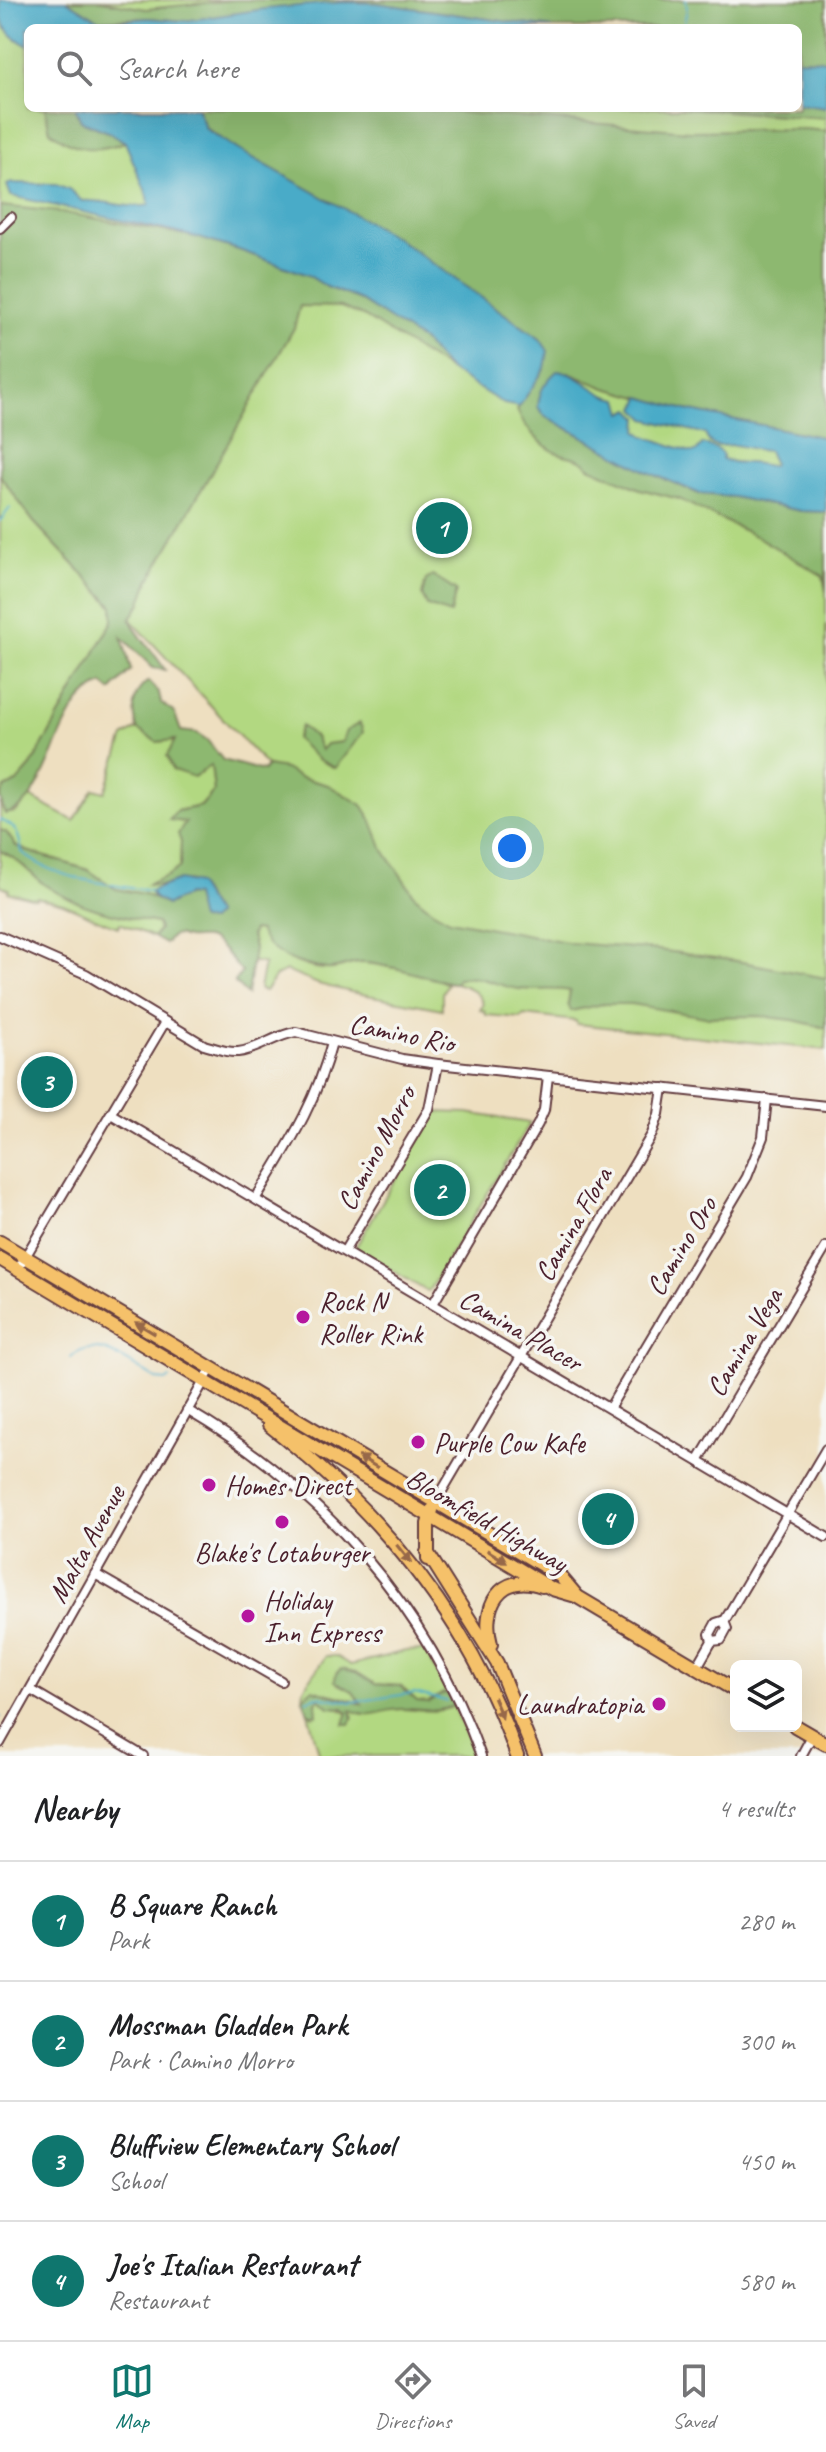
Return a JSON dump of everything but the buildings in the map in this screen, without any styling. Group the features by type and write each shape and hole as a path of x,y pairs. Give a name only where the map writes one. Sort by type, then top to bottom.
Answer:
{"main road":[{"name":"Bloomfield Highway","path":"0,1242 560,1576 576,1596"},
{"name":"Bloomfield Highway","path":"0,1259 552,1589 576,1596"},
{"path":"245,1406 332,1477 383,1529 422,1577 477,1662"},
{"path":"435,1503 430,1516 427,1552 432,1580 477,1662 517,1756"},
{"path":"427,1552 497,1663"},
{"path":"535,1756 497,1663 487,1624 494,1598 503,1589 516,1583 533,1583 552,1589"},
{"path":"576,1596 730,1687"},
{"path":"802,1730 826,1744"}],"street":[{"path":"0,228 11,217"},
{"name":"Camino Rio","path":"0,936 86,974 204,1045 238,1052 281,1034 296,1032 402,1059 826,1106"},
{"path":"18,1269 165,1022"},
{"path":"256,1198 310,1109 332,1042"},
{"name":"Camino Morro","path":"345,1250 429,1109 438,1064"},
{"path":"433,1304 534,1133 544,1110 548,1076"},
{"name":"Camina Flora","path":"435,1503 652,1134 663,1088"},
{"name":"Camino Oro","path":"610,1407 747,1177 763,1137 767,1099"},
{"name":"Camina Placer","path":"111,1114 826,1537"},
{"name":"Camina Vega","path":"699,1460 826,1247"},
{"name":"Malta Avenue","path":"0,1743 212,1367"},
{"path":"187,1410 244,1445 281,1473 334,1521 369,1560 402,1603 436,1657 481,1756"},
{"path":"697,1667 712,1641 710,1634 716,1623 724,1621 826,1449"},
{"path":"95,1574 281,1681"},
{"path":"31,1690 143,1756"},
{"path":"801,1756 812,1736"}],"green space":[{"path":"0,0 826,0 826,1050 577,1024 576,1021 524,1015 521,1018 486,1015 485,1011 480,1010 483,1005 476,993 455,983 458,978 470,977 277,768 267,766 130,619 134,613 0,464"},
{"path":"66,0 97,0 146,9 234,0 826,0 826,60 802,59 802,24 524,24 377,3 344,2 184,21 148,18 99,20"},
{"path":"802,104 826,107 826,118 741,112 802,112"},
{"path":"46,112 77,112 81,121 125,142 104,148 86,148 68,143 50,131"},
{"path":"199,112 455,112 690,131 826,131 826,438 686,410 606,388 566,372 545,416 646,471 699,494 733,497 801,511 826,512 826,592 823,576 759,538 679,499 640,489 543,444 517,410 545,368 540,339 398,239 237,149 206,128"},
{"path":"0,206 60,212 196,237 308,275 327,287 358,299 425,342 449,370 365,317 341,307 300,306 294,328 130,619 165,670 153,668 122,637 131,670 111,691 103,684 86,694 73,710 34,792 21,806 5,814 0,797 5,788 17,782 31,766 113,621 113,606 33,521 0,475"},
{"path":"0,475 33,521 113,606 113,621 31,766 17,782 5,788 0,797"},
{"path":"433,576 456,591 450,614 427,606 422,595 426,580"},
{"path":"148,681 159,693 161,703 174,712 181,731 197,733 223,760 263,771 267,766 285,769 299,777 328,785 362,805 383,849 415,896 450,920 572,943 658,950 826,978 826,1028 793,1020 759,1016 705,1017 631,1004 603,1004 571,1011 568,1004 570,991 511,988 476,978 458,978 455,983 450,983 369,963 317,968 278,953 259,931 253,930 254,948 247,995 234,982 242,972 214,941 178,935 172,936 165,944 153,937 159,930 157,923 113,914 71,900 45,885 18,861 0,851 0,830 6,832 16,846 88,870 116,889 144,894 167,905 187,895 194,896 201,920 210,921 215,915 193,883 147,885 180,867 181,842 178,834 186,822 169,820 177,811 201,806 214,791 211,765 194,777 173,770 167,756 175,740 157,742 137,729 134,703 138,692"},
{"path":"360,723 363,732 335,768 317,759 296,739 301,726 315,737 321,750 326,744 342,742 346,731"},
{"path":"137,729 157,742 175,739 168,756 200,774 211,764 214,791 201,806 177,811 170,820 186,822 180,867 149,884 159,886 154,898 116,889 88,870 27,851 16,846 6,832 0,830 0,803 5,814 16,812 30,797 74,821 94,789 105,792 124,737"},
{"path":"0,851 12,857 45,885 71,900 99,910 157,923 159,930 153,937 120,923 118,927 111,925 60,903 8,892 9,889 0,885"},
{"path":"252,929 259,930 290,959 311,967 333,969 363,963 436,978 447,984 442,993 442,1009 318,984 286,971 276,976 265,991 259,989 264,964 251,961 254,948"},
{"path":"435,1112 468,1113 530,1123 428,1292 355,1248"},
{"path":"425,1650 448,1694 443,1693 428,1702 417,1701 400,1686 375,1684 356,1672 339,1684 352,1690 365,1705 314,1691 309,1691 303,1698 304,1688 326,1656 336,1656 351,1665 406,1651"},
{"path":"341,1669 356,1672 375,1684 400,1686 417,1701 428,1702 444,1693 448,1694 454,1706 434,1710 395,1709 372,1714 351,1710 353,1718 350,1724 344,1724 348,1712 343,1708 329,1707 319,1698 316,1702 317,1715 308,1713 303,1698 312,1689 362,1704 352,1691 335,1681 336,1673"},
{"path":"318,1698 353,1718 351,1710 435,1710 454,1706 475,1756 320,1756 308,1713 313,1716"}],"water":[{"path":"0,0 66,0 99,20 118,21 148,18 184,21 264,9 344,2 377,3 524,24 24,24 24,43 5,28"},
{"path":"802,59 826,60 826,107 802,104"},
{"path":"77,112 199,112 206,129 398,239 540,339 548,351 545,368 519,407 504,404 449,370 424,342 358,299 327,287 308,275 196,237 11,196 7,185 11,183 56,184 69,189 82,201 149,205 125,142 81,121"},
{"path":"557,371 619,399 623,413 631,409 639,417 638,431 645,436 690,452 696,452 703,444 717,449 723,455 722,459 727,461 772,466 773,462 768,451 733,445 717,446 710,443 705,434 646,419 636,408 641,397 686,410 826,438 826,512 801,511 733,497 700,494 646,471 545,416 538,407 540,396"},
{"path":"179,880 197,884 216,915 210,921 200,920 194,896 187,895 167,905 154,898 150,891"}],"waterway":[{"path":"684,24 686,0"},
{"path":"0,521 10,508"},
{"path":"0,820 16,832 22,852 49,869 83,879 150,891"},
{"path":"71,1358 81,1351 104,1350 158,1380 170,1378"},
{"path":"307,1700 317,1696 352,1702 415,1693 446,1701"}],"place":[{"name":"B Square Ranch","path":"442,528"},
{"name":"Bluffview Elementary School","path":"47,1082"},
{"name":"Mossman Gladden Park","path":"440,1190"},
{"name":"Rock N Roller Rink","path":"303,1317"},
{"name":"Purple Cow Kafe","path":"418,1442"},
{"name":"Homes Direct","path":"209,1485"},
{"name":"Joe's Italian Restaurant","path":"608,1519"},
{"name":"Blake's Lotaburger","path":"282,1522"},
{"name":"Holiday Inn Express","path":"248,1616"},
{"name":"Laundratopia","path":"659,1704"}]}
